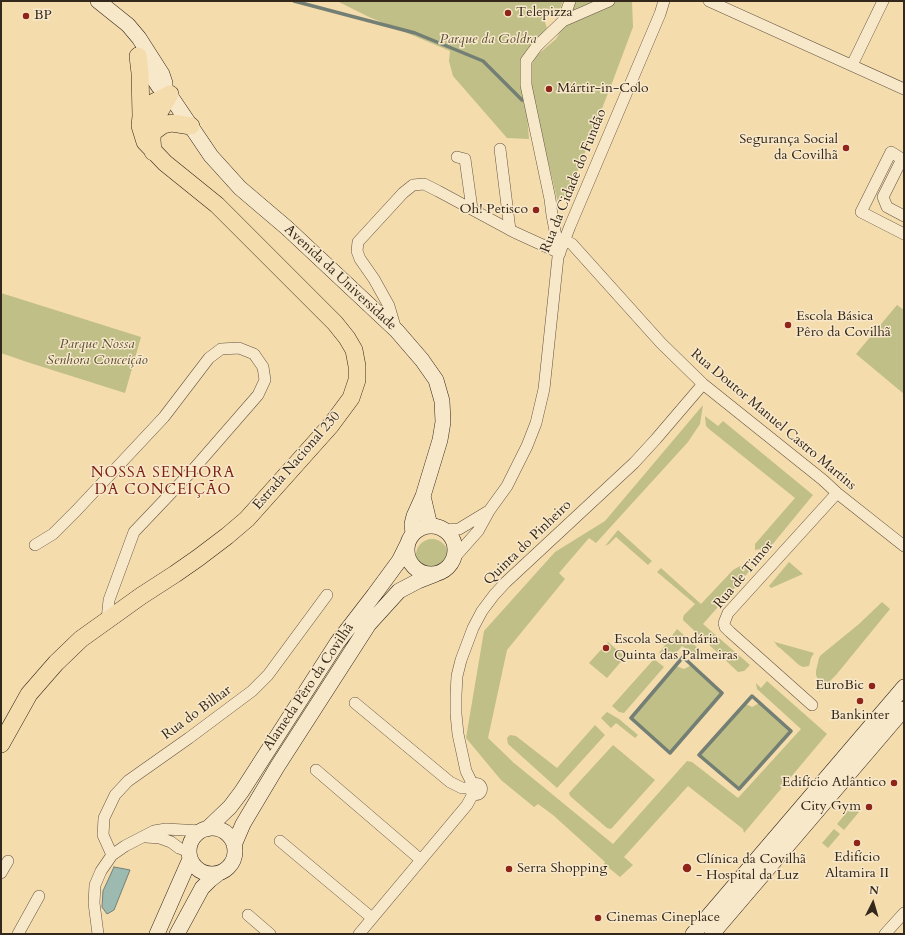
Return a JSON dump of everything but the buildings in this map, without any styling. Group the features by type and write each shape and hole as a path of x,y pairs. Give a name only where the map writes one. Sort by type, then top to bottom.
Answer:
{"main road":[{"name":"Avenida da Universidade","path":"98,1 128,25 150,55 162,74 167,91 211,156 240,188 287,228 397,331 422,360 436,380 442,401 443,422 440,440 414,516 411,538"},
{"name":"Avenida da Universidade","path":"122,21 121,28 138,56 158,87 167,91"},
{"name":"Estrada Nacional 230","path":"1,744 29,694 56,663 76,644 107,620 192,562 247,519 331,425 351,398 357,380 357,366 354,350 335,323 217,205 153,152 144,142 140,126 140,73 138,56"},
{"path":"141,116 144,109 148,105 167,91"},
{"path":"153,152 152,133 156,118 167,91"},
{"path":"152,133 163,125 172,123 191,126"},
{"path":"422,496 437,528"},
{"path":"436,574 420,572 409,560 407,551 411,538 418,529 437,528 450,535 456,550 454,558"},
{"name":"Alameda Pêro da Covilhã","path":"157,934 190,856 192,840 230,808 337,643 398,561 411,538"},
{"name":"Alameda Pêro da Covilhã","path":"177,934 202,888 230,865 234,858 234,845 243,824 277,767 368,624 399,591 447,568 454,558"},
{"path":"693,934 904,687"},
{"path":"712,934 904,709"},
{"path":"204,830 213,828 224,832 228,835 234,845"},
{"path":"190,856 194,865 199,870 205,873 219,873"}],"street":[{"path":"563,21 570,1"},
{"path":"560,253 526,85 526,61 537,46 563,21 609,1"},
{"name":"Rua da Cidade do Fundão","path":"454,558 478,531 489,511 507,486 527,446 536,423 544,389 560,253 564,240 660,14 664,1"},
{"path":"709,1 904,89"},
{"path":"852,66 883,1"},
{"path":"500,149 510,230"},
{"path":"904,216 887,207 883,197 902,159 891,152 860,212 904,234"},
{"path":"457,157 465,159 472,209"},
{"path":"397,331 389,306 374,279 360,259 357,251 358,242 403,193 413,185 424,184 510,230 560,253"},
{"name":"Rua Doutor Manuel Castro Martins","path":"564,240 572,244 661,343 703,384 904,546"},
{"path":"34,545 53,534 148,435 164,417 209,358 222,349 239,348 254,354 264,367 265,380 258,395 190,472 134,532 110,600 107,620"},
{"name":"Quinta do Pinheiro","path":"472,789 466,771 458,734 456,714 457,676 461,660 473,628 482,611 494,595 520,568 616,482 656,439 703,384"},
{"name":"Rua de Timor","path":"812,705 730,632 725,627 724,623 728,613 837,493"},
{"name":"Rua da Cidade do Fundão","path":"437,528 459,529 489,511"},
{"name":"Rua do Bilhar","path":"112,855 103,834 104,818 114,795 128,780 189,738 252,691 268,675 327,595"},
{"path":"355,703 450,782 462,788 472,789 467,805 359,934"},
{"path":"316,770 421,860"},
{"path":"98,934 94,903 95,885 101,871 112,855 141,837 154,832 166,829 204,830"},
{"path":"141,837 160,838 171,842 190,856"},
{"path":"280,841 372,918"},
{"path":"1,873 8,860"},
{"path":"18,934 39,896"},
{"path":"885,934 904,912"},
{"path":"248,915 270,934"}],"green space":[{"name":"Parque da Goldra","path":"337,1 563,1 559,12 543,17 547,28 526,51 522,60 520,74 529,139 507,138 453,76 449,61 450,51 369,17"},
{"path":"574,1 632,1 633,27 576,175 566,196 558,203 529,81 532,64 536,56 556,39 566,22"},
{"name":"Parque Nossa Senhora Conceição","path":"1,293 141,337 125,393 1,353"},
{"path":"897,305 904,310 904,394 856,354"},
{"path":"703,405 700,424 688,442 596,543 589,538 559,573 565,579 507,650 488,738 514,763 613,844 687,761 692,762 738,798 801,729 757,689 756,683 761,688 767,681 827,734 744,833 743,829 688,786 624,857 633,865 620,877 604,864 605,862 553,815 538,804 534,807 501,780 466,738 484,631 555,552 605,521"},
{"path":"705,416 718,426 723,421 813,495 758,562 756,557 762,554 760,549 755,550 755,544 795,498 709,429 706,426"},
{"path":"618,530 652,561 648,565 616,537 605,546"},
{"path":"429,539 435,539 445,546 448,555 447,561 441,568 435,571 429,571 419,564 416,558 416,552 423,542"},
{"path":"789,562 803,574 771,588 769,586"},
{"path":"740,566 753,567 703,624 750,665 744,671 738,672 683,620 684,615 695,604 657,572 661,568 701,604 733,570"},
{"path":"882,602 890,609 836,675 819,692 819,682 816,671 821,655 859,624"},
{"path":"677,629 710,659 702,660 682,646 669,661 659,653"},
{"path":"773,640 775,642 814,653 809,666 803,667 799,665 778,647"},
{"path":"608,642 625,657 607,678 589,663"},
{"path":"654,659 664,667 624,713 619,712 612,706"},
{"path":"691,665 722,693 670,753 631,718 676,666 684,669"},
{"path":"744,703 752,707 759,703 791,731 739,789 699,755"},
{"path":"607,712 619,719 638,735 635,738 616,723 611,728 601,718"},
{"path":"595,725 605,735 557,788 508,744 507,738 510,735 516,736 557,768"},
{"path":"613,745 655,780 611,829 607,828 570,796 569,793"},
{"path":"852,806 859,812 844,830 837,824"},
{"path":"834,829 840,834 828,848 822,843"}],"water":[{"path":"114,867 130,870 114,910 107,914 102,907 103,891"}],"waterway":[{"path":"294,1 415,33 483,61 522,100"},
{"path":"683,657 722,693 670,753 631,718 683,657"},
{"path":"752,696 791,731 739,789 699,755 752,696"}],"place":[{"name":"Telepizza","path":"508,13"},
{"name":"BP","path":"26,16"},
{"name":"Mártir-in-Colo","path":"549,89"},
{"name":"Segurança Social da Covilhã","path":"846,148"},
{"name":"Oh! Petisco","path":"536,210"},
{"name":"Escola Básica Pêro da Covilhã","path":"788,325"},
{"name":"Escola Secundária Quinta das Palmeiras","path":"606,648"},
{"name":"EuroBic","path":"872,686"},
{"name":"Bankinter","path":"860,701"},
{"name":"Edifício Atlântico","path":"894,783"},
{"name":"City Gym","path":"869,807"},
{"name":"Edifício Altamira II","path":"857,843"},
{"name":"Clínica da Covilhã - Hospital da Luz","path":"687,868"},
{"name":"Serra Shopping","path":"509,869"},
{"name":"Cinemas Cineplace","path":"598,918"}],"district":[{"name":"NOSSA SENHORA DA CONCEIÇÃO","path":"163,482"}]}
